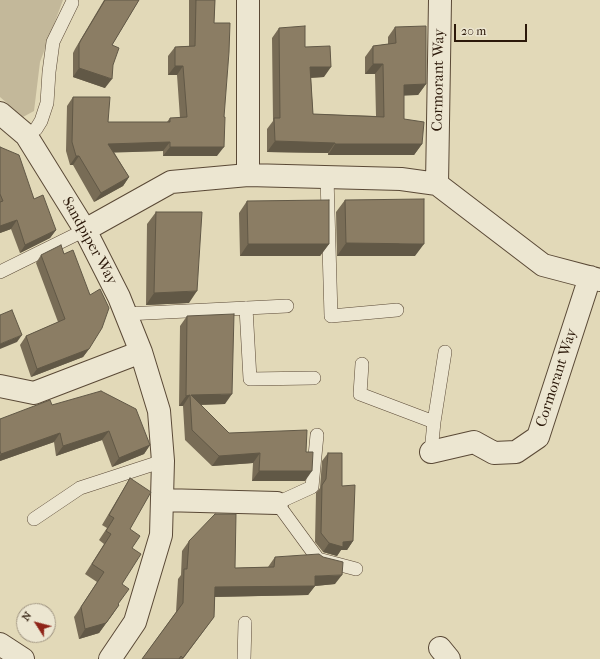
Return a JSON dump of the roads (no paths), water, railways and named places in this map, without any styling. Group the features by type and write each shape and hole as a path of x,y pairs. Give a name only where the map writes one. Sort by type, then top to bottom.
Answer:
{"street":[{"path":"248,0 248,175"},
{"name":"Cormorant Way","path":"437,184 440,0"},
{"name":"Sandpiper Way","path":"0,113 26,135 85,230 126,314 141,352 158,411 163,461 161,535 135,622 110,659"},
{"name":"Cormorant Way","path":"85,230 171,182 248,175 401,179 437,184 543,265 595,279 538,436 516,452 494,453 474,442 431,452"},
{"path":"0,386 34,392 141,352"},
{"path":"162,500 277,503"},
{"path":"0,644 23,659"}],"lane":[{"path":"26,135 36,129 41,121 47,103 53,42 72,3"},
{"path":"327,177 331,316 397,310"},
{"path":"0,272 85,230"},
{"path":"126,314 287,306"},
{"path":"246,308 250,379 314,378"},
{"path":"431,452 445,352"},
{"path":"362,364 360,394 434,422"},
{"path":"317,434 312,487 277,503 318,559 356,569"},
{"path":"34,518 80,488 163,461"},
{"path":"244,659 245,622"}]}
